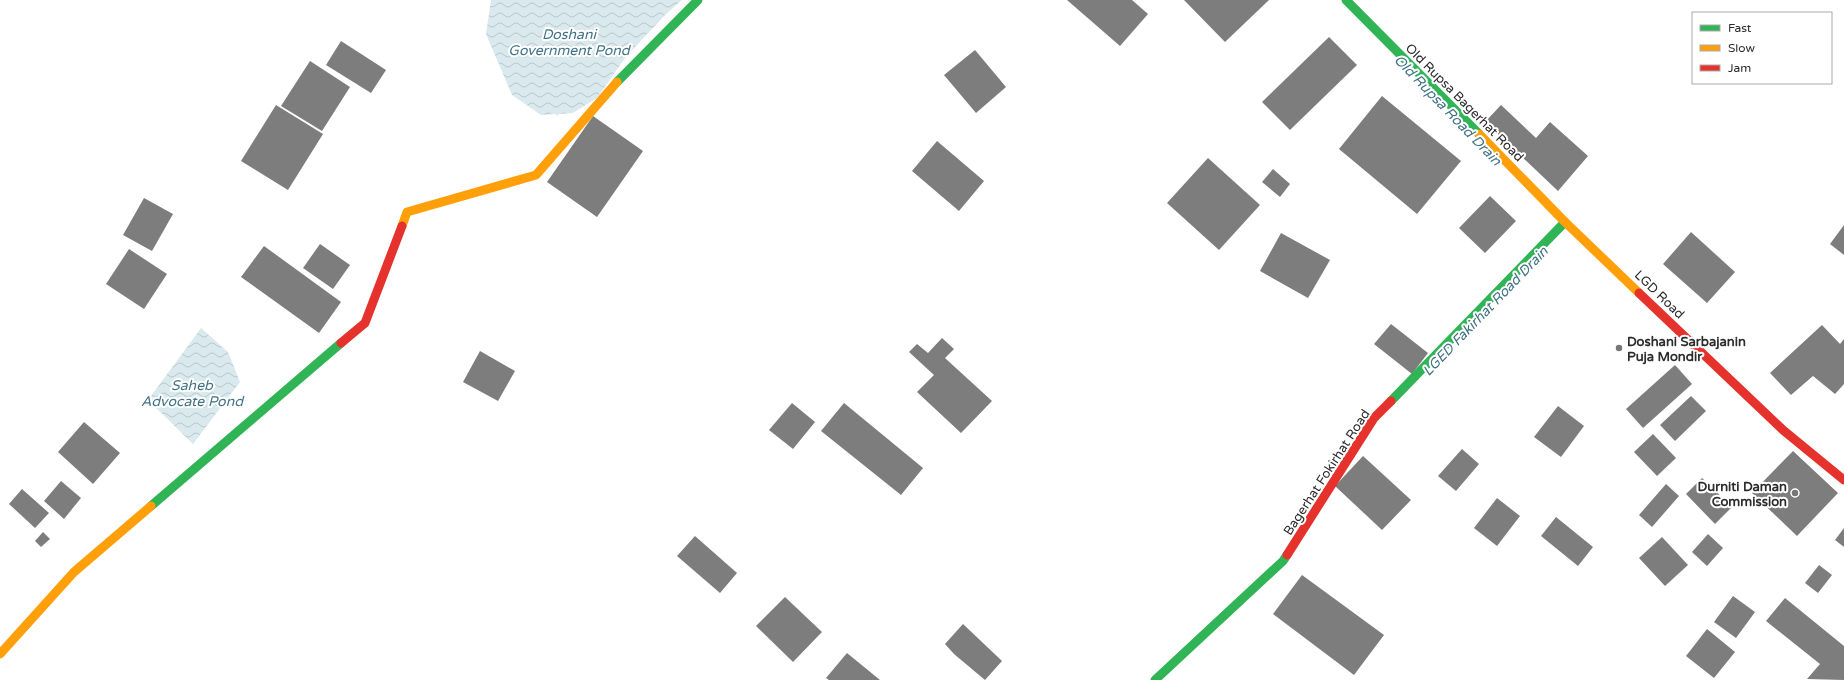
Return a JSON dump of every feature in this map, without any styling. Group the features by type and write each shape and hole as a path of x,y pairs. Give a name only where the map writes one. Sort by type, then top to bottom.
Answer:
{"street":[{"path":"0,654 74,572 365,323 407,212 536,175 626,72 698,0"},
{"name":"Old Rupsa Bagerhat Road","path":"1346,0 1565,222"},
{"name":"LGD Road","path":"1565,222 1784,430 1844,480"},
{"name":"Bagerhat Fokirhat Road","path":"1155,680 1284,561 1374,418 1565,222"}],"water":[{"name":"Doshani Government Pond","path":"491,0 682,0 665,15 625,58 597,98 573,113 559,114 557,116 556,114 541,115 512,95 486,34"},
{"name":"Saheb Advocate Pond","path":"201,328 228,352 240,382 193,444 148,400"}],"building":[{"path":"1067,0 1132,0 1148,14 1120,46"},
{"path":"1184,0 1269,0 1225,42"},
{"path":"1329,37 1357,65 1290,130 1262,102"},
{"path":"341,41 386,70 371,93 326,65"},
{"path":"975,50 1006,87 976,113 944,75"},
{"path":"310,61 350,87 322,131 281,106"},
{"path":"1382,96 1461,161 1417,214 1339,149"},
{"path":"276,105 323,134 288,190 241,161"},
{"path":"1501,105 1536,138 1550,122 1588,156 1558,191 1485,122"},
{"path":"593,116 643,151 597,217 547,182"},
{"path":"937,141 984,181 959,211 912,171"},
{"path":"1208,158 1260,205 1219,250 1167,203"},
{"path":"1273,169 1290,184 1280,197 1262,182"},
{"path":"1490,196 1516,221 1485,253 1459,228"},
{"path":"144,198 173,214 152,251 123,235"},
{"path":"1844,225 1844,255 1830,244"},
{"path":"1691,232 1735,272 1707,303 1663,264"},
{"path":"1281,233 1330,260 1308,298 1260,271"},
{"path":"320,244 350,265 333,289 303,268"},
{"path":"264,246 341,302 319,333 241,277"},
{"path":"129,249 167,274 144,309 106,284"},
{"path":"1391,324 1428,353 1412,374 1374,344"},
{"path":"1822,325 1840,344 1844,339 1844,384 1835,394 1813,376 1791,395 1770,373"},
{"path":"942,338 954,349 945,358 992,401 961,433 917,392 934,375 909,352 917,344 928,353"},
{"path":"480,351 515,371 498,401 463,382"},
{"path":"1675,365 1692,384 1643,428 1626,409"},
{"path":"1691,396 1706,411 1675,441 1660,425"},
{"path":"792,403 815,422 793,449 769,430"},
{"path":"844,403 923,468 901,495 821,431"},
{"path":"1558,406 1584,426 1561,457 1534,437"},
{"path":"84,422 120,453 93,484 58,452"},
{"path":"1653,434 1676,458 1657,476 1634,452"},
{"path":"1462,449 1479,464 1456,491 1438,476"},
{"name":"Durniti Daman Commission","path":"1793,451 1838,493 1797,536 1752,493"},
{"path":"1363,456 1411,500 1382,530 1335,486"},
{"path":"1702,478 1732,507 1715,524 1686,494"},
{"path":"61,481 81,498 64,519 44,501"},
{"path":"1666,484 1679,496 1652,527 1639,515"},
{"path":"22,489 49,513 35,528 9,504"},
{"path":"1497,498 1520,516 1497,546 1474,528"},
{"path":"1556,517 1593,547 1578,566 1541,536"},
{"path":"1844,528 1844,547 1835,540"},
{"path":"43,532 50,539 41,547 35,541"},
{"path":"1708,534 1723,548 1707,566 1692,552"},
{"path":"695,536 737,573 720,593 677,556"},
{"path":"1662,537 1688,565 1665,586 1639,558"},
{"path":"1819,565 1832,575 1818,593 1805,583"},
{"path":"1302,575 1384,635 1354,675 1273,614"},
{"path":"1733,596 1755,612 1736,638 1714,622"},
{"path":"785,597 822,632 793,662 756,626"},
{"path":"1785,598 1844,646 1844,680 1807,679 1820,664 1766,621"},
{"path":"963,624 1002,661 985,680 954,654 945,644"},
{"path":"1707,629 1735,652 1714,678 1686,656"},
{"path":"847,653 880,680 829,680 826,678"}],"traffic: fast":[{"path":"617,82 698,0"},
{"path":"1346,0 1479,134"},
{"path":"1391,401 1565,222"},
{"path":"151,506 341,343"},
{"path":"1155,680 1283,561 1287,555"}],"traffic: slow":[{"path":"402,226 407,212 536,175 617,82"},
{"path":"1479,134 1565,222 1639,293"},
{"path":"0,654 74,572 151,506"}],"traffic: jam":[{"path":"341,343 365,323 402,226"},
{"path":"1639,293 1783,430 1844,480"},
{"path":"1287,555 1374,418 1391,401"}],"place":[{"name":"Doshani Sarbajanin Puja Mondir","path":"1619,348"},
{"name":"Durniti Daman Commission","path":"1795,493"}],"water label":[{"name":"Old Rupsa Road Drain","path":"1448,110"},
{"name":"LGED Fakirhat Road Drain","path":"1485,311"}]}
